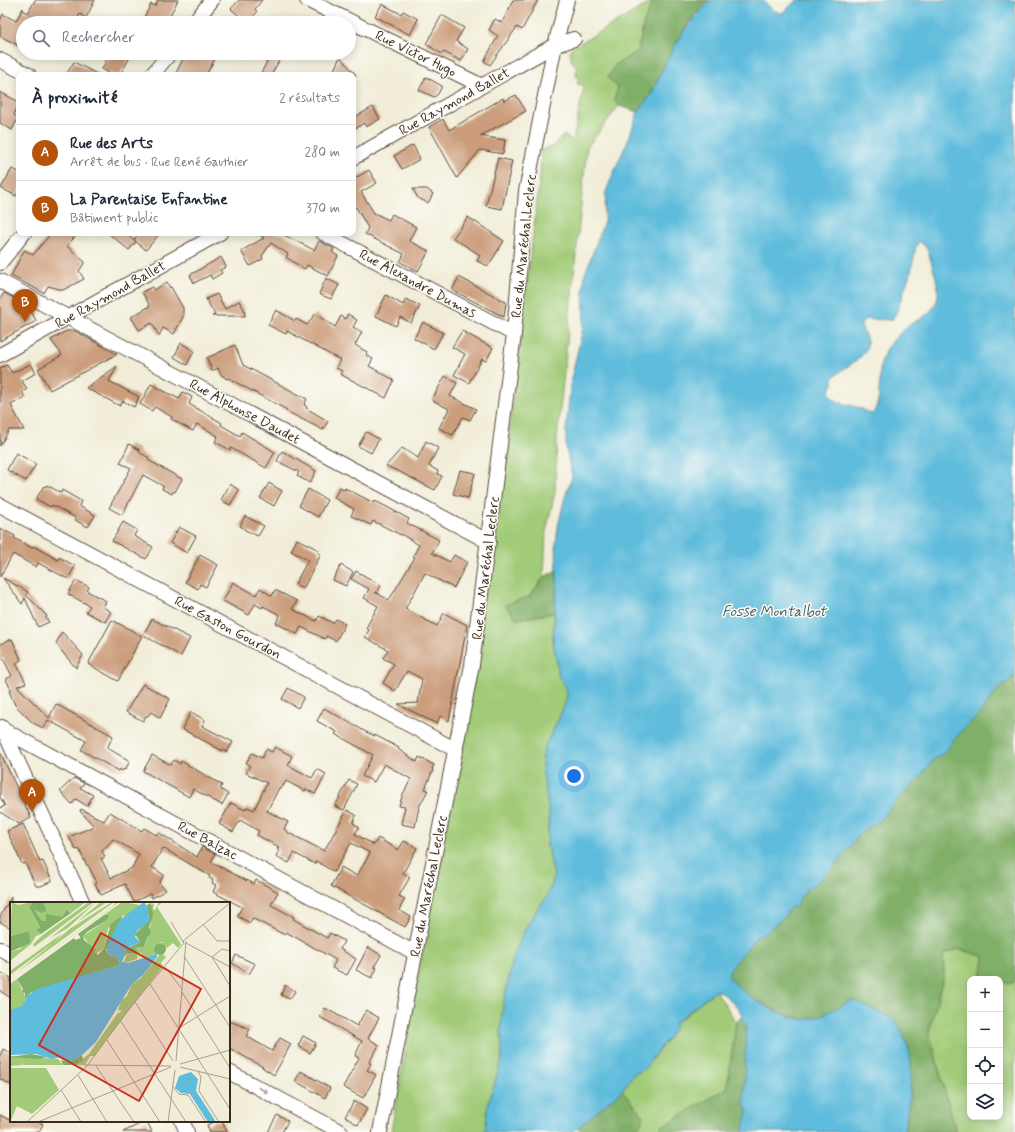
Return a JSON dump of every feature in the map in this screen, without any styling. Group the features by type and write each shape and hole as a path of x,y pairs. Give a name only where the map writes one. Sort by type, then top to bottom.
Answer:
{"street":[{"path":"199,16 212,0"},
{"name":"Rue Victor Hugo","path":"306,0 339,16"},
{"name":"Rue du Maréchal Leclerc","path":"380,1132 472,665 514,334 526,191 555,44 567,0"},
{"name":"Rue Victor Hugo","path":"356,24 482,86"},
{"name":"Rue Raymond Ballet","path":"356,156 555,44 574,39"},
{"path":"0,60 23,72"},
{"path":"154,72 164,60"},
{"path":"0,263 22,236"},
{"name":"Rue Raymond Ballet","path":"0,355 215,236"},
{"name":"Rue Alexandre Dumas","path":"329,236 514,334"},
{"name":"Rue Alphonse Daudet","path":"0,281 488,542"},
{"name":"Rue Gaston Gourdon","path":"0,505 456,750"},
{"path":"1,729 82,902"},
{"name":"Rue Balzac","path":"1,729 415,953"},
{"path":"0,949 10,954"},
{"path":"230,1073 341,1132"},
{"path":"182,1122 187,1132"}],"green space":[{"path":"710,0 683,32 669,56 650,97 638,112 619,106 614,100 618,88 608,78 614,66 638,51 644,22 653,1"},
{"path":"653,1 644,22 638,51 614,66 618,88 614,100 619,106 587,147 557,440 555,492 546,532 544,577 530,596 517,619 554,613 553,639 558,675 567,692 564,707 544,748 542,767 549,813 547,846 554,875 552,884 547,897 538,908 514,955 503,1005 501,1027 502,1059 485,1132 391,1132 499,514 540,176 541,150 552,146 564,135 573,141 584,86 577,84 579,79 576,77 577,68 571,60 570,49"},
{"path":"556,570 557,583 554,613 517,619 505,605 530,596 544,577"},
{"path":"1015,674 1015,982 1003,983 1003,976 981,976 984,956 958,949 943,955 944,973 929,1032 956,1132 905,1132 910,1101 911,1064 909,1048 900,1027 893,1019 863,1005 804,1019 787,1015 762,1004 747,995 729,978 728,973 730,969 758,935"},
{"path":"958,949 985,957 982,976 967,976 967,1120 1003,1120 1003,983 1015,982 1015,1132 956,1132 929,1032 944,973 943,955"},
{"path":"716,991 736,1022 727,1088 661,1127 660,1132 636,1132 644,1117 622,1090 635,1073 642,1071 670,1036 675,1022 688,1014 703,1000"},
{"path":"745,1014 749,1050 750,1123 744,1132 660,1132 661,1127 727,1088 736,1022"},
{"path":"622,1090 644,1117 636,1132 584,1132 577,1128"}],"water":[{"name":"Fosse Montalbot","path":"710,0 763,0 774,10 782,13 797,0 1015,0 1015,676 1001,686 974,720 968,724 944,753 934,759 923,774 879,821 862,831 838,862 817,883 806,889 805,893 800,897 798,905 794,908 791,906 785,916 765,933 758,935 730,969 729,974 729,977 733,982 750,996 777,1012 787,1016 804,1019 817,1017 853,1000 893,1019 900,1027 909,1049 911,1064 911,1080 905,1132 743,1132 748,1111 744,1105 746,1027 740,1011 722,992 716,991 675,1022 675,1027 670,1036 646,1067 642,1071 635,1073 622,1090 573,1132 485,1132 488,1105 502,1059 501,1027 503,1005 514,955 524,931 538,908 547,897 554,875 547,846 549,813 542,767 544,748 561,713 567,695 563,682 558,675 553,641 557,583 556,544 558,526 565,497 572,477 566,447 566,429 571,379 583,328 583,292 585,274 604,222 606,192 629,138 638,112 652,93 669,56 683,32","holes":["919,241 928,251 937,282 937,301 927,314 912,323 901,333 890,344 885,352 880,367 879,398 874,412 872,414 833,399 829,392 833,384 833,378 859,358 866,349 867,341 861,323 866,319 892,320 897,311 911,271 916,247"]}],"building":[{"path":"35,0 95,0 87,16 80,14 79,16 19,16 23,8 23,11 28,13"},
{"path":"158,0 178,0 170,16 145,16 151,4 155,6"},
{"path":"239,0 262,0 255,9 257,12 254,16 239,16 231,9"},
{"path":"513,0 538,0 522,30 517,27 490,65 484,61 498,36 489,30 495,19 502,23"},
{"path":"382,4 401,14 403,11 418,19 410,35 375,16"},
{"path":"3,14 16,21 16,44 0,36 0,21"},
{"path":"442,15 464,28 456,41 468,49 461,61 444,52 442,54 426,44"},
{"path":"106,60 128,60 122,72 108,72 102,69"},
{"path":"182,60 214,60 208,72 176,72"},
{"path":"268,60 279,61 273,72 262,72"},
{"path":"339,60 343,60 353,72 338,72 334,70"},
{"path":"74,62 93,72 68,72"},
{"path":"426,77 442,86 438,94 434,97 419,90"},
{"path":"0,92 16,100 16,110 14,115 16,116 16,122 12,130 0,123"},
{"path":"516,95 526,111 480,136 505,140 503,154 480,150 457,178 429,127 443,119 449,130 503,98 504,101"},
{"path":"373,107 380,119 366,127 364,123 356,128 356,116"},
{"path":"413,145 420,159 402,169 394,156"},
{"path":"498,158 512,161 502,209 486,206"},
{"path":"12,169 16,171 16,196 1,188"},
{"path":"369,170 377,183 361,192 374,213 389,220 392,214 416,227 409,241 429,251 418,271 400,262 404,254 365,234 368,228 356,207 356,178"},
{"path":"413,189 427,189 433,194 428,203 418,198"},
{"path":"468,217 504,241 488,266 477,261 480,255 453,238"},
{"path":"49,236 75,236 67,246 85,262 79,271 84,279 63,290 48,286 44,293 11,276 25,250 33,255"},
{"path":"112,236 129,236 136,242 129,250"},
{"path":"137,236 158,236 146,250 134,240"},
{"path":"261,236 286,236 314,250 319,241 334,249 332,252 338,256 328,276 307,265 305,269 286,257 288,254 271,243 262,256 263,259 250,266 241,251 264,238"},
{"path":"221,257 226,267 220,270 222,273 212,279 210,275 194,283 190,275"},
{"path":"459,277 506,302 504,317 452,290"},
{"path":"326,278 339,285 331,299 319,294"},
{"path":"167,282 183,308 183,317 174,334 163,328 159,336 152,323 139,330 131,317 150,306 142,292 152,287 154,290"},
{"path":"4,293 28,305 36,321 0,341 0,299"},
{"path":"217,294 225,309 239,301 244,309 245,316 212,316 215,315 206,299"},
{"path":"386,295 403,305 406,299 420,306 411,323 400,317 396,326 376,316"},
{"path":"276,310 295,321 296,319 307,325 315,314 335,327 341,316 345,319 348,314 357,320 353,327 362,332 355,345 367,352 366,355 373,359 369,366 394,380 386,398 340,374 342,371 336,368 340,360 287,331 286,334 268,325"},
{"path":"423,322 443,333 434,349 414,338"},
{"path":"66,331 75,331 117,354 50,390 38,369 62,355 51,340"},
{"path":"462,331 493,348 486,361 482,359 469,383 454,375 465,354 452,347"},
{"path":"181,343 194,351 187,365 174,357"},
{"path":"235,345 243,365 307,399 304,405 307,407 306,408 328,421 323,430 228,378 226,379 222,376 218,368 212,371 207,358"},
{"path":"31,364 36,373 22,381 27,389 22,392 25,397 11,405 24,430 9,430 0,446 0,368 7,365 12,373"},
{"path":"117,366 109,381 139,397 134,407 123,401 120,406 86,388"},
{"path":"445,376 457,383 450,396 476,409 470,420 463,417 453,435 439,428 449,409 432,400"},
{"path":"151,384 179,399 183,392 192,397 189,404 222,423 221,425 240,436 242,432 275,452 266,468 231,448 230,450 215,442 218,436 197,424 193,431 171,419 172,417 155,407 152,411 140,404"},
{"path":"366,432 379,439 371,453 358,446"},
{"path":"426,441 438,448 429,466 438,471 437,474 442,476 435,490 386,466 402,448 418,458"},
{"path":"129,444 140,450 139,452 149,458 148,460 182,479 175,492 173,491 172,494 162,489 163,486 143,475 122,515 109,508 131,468 120,463"},
{"path":"282,451 316,471 310,483 297,476 299,472 277,461"},
{"path":"16,453 36,464 26,481 7,470"},
{"path":"460,470 475,473 468,498 453,494"},
{"path":"269,483 282,491 274,506 260,498"},
{"path":"230,484 239,490 230,505 221,500"},
{"path":"47,485 61,493 62,490 81,501 79,506 95,515 88,527 75,520 76,518 52,505 51,507 36,499 44,486 46,487"},
{"path":"340,487 345,490 345,488 374,503 375,501 387,507 409,519 407,523 439,540 432,553 450,562 454,555 467,562 454,588 425,573 405,609 437,626 444,613 467,625 449,721 440,716 437,724 398,704 418,703 422,679 407,671 395,691 383,683 394,664 383,658 388,650 365,637 369,630 366,628 378,606 364,598 369,589 351,579 356,571 381,585 377,593 375,592 389,600 415,557 413,556 419,545 401,534 373,521 371,525 351,516 354,509 334,498"},
{"path":"308,489 327,500 318,517 299,506"},
{"path":"245,516 264,526 258,536 240,526"},
{"path":"123,522 137,530 134,536 153,547 146,559 112,541"},
{"path":"179,527 196,536 187,553 170,543"},
{"path":"0,528 32,548 33,546 58,560 59,557 75,566 68,579 38,563 36,567 13,554 0,577"},
{"path":"297,539 319,550 318,553 321,554 303,589 295,584 308,560 291,551"},
{"path":"200,555 218,565 206,587 200,584 198,589 185,582"},
{"path":"341,565 353,572 346,586 333,580"},
{"path":"3,578 28,592 26,595 47,616 46,618 49,622 38,627 25,598 22,604"},
{"path":"76,580 89,587 87,591 106,601 103,607 111,612 105,622 86,612 90,606 68,594"},
{"path":"233,582 256,595 260,588 272,596 275,590 297,601 292,609 316,621 319,616 333,623 336,619 345,624 336,641 326,636 325,639 301,627 297,634 276,623 280,615 263,606 262,608 255,604 249,615 223,601"},
{"path":"152,619 190,638 181,656 143,635"},
{"path":"112,620 142,636 118,681 88,664"},
{"path":"62,632 83,655 76,668 56,643"},
{"path":"12,639 21,660 16,663 26,683 17,686 49,718 56,704 113,736 107,748 130,761 125,770 124,769 122,771 120,769 119,771 81,750 86,741 48,720 43,728 33,723 15,705 9,691 11,690 6,679 12,676 3,658 0,659 0,644"},
{"path":"143,684 170,699 160,718 151,712 143,721 126,712"},
{"path":"288,688 304,697 298,708 282,699"},
{"path":"324,708 366,732 375,735 399,748 398,749 417,762 419,757 434,765 425,789 428,790 419,807 415,827 401,824 405,807 399,806 403,794 411,779 384,764 374,782 362,776 373,755 335,734 337,732 317,721"},
{"path":"191,712 205,720 202,726 233,742 227,752 182,729"},
{"path":"275,747 292,756 288,765 312,778 317,769 326,774 315,794 306,789 305,791 286,781 281,789 279,788 267,811 288,822 284,829 289,833 324,851 347,810 356,815 353,823 359,827 355,834 374,845 378,838 398,850 404,841 417,848 403,873 410,877 399,896 405,899 399,910 411,917 405,927 331,886 341,867 357,876 370,853 351,843 334,872 316,861 315,864 294,853 289,863 276,856 279,851 277,849 279,847 257,835 259,831 240,820 233,832 219,824 231,803 245,810 247,807 254,810 267,783 246,773 250,765 246,763 252,753 262,758 266,749 272,752"},
{"path":"0,752 31,818 19,824 0,812 0,808 5,806 0,797"},
{"path":"152,755 171,765 174,760 180,764 181,761 222,785 220,789 228,794 222,805 193,789 189,797 143,771"},
{"path":"74,778 84,783 80,788 93,795 87,806 76,799 72,804 60,791"},
{"path":"349,780 357,784 344,810 335,806"},
{"path":"81,809 104,821 110,812 142,831 144,828 156,835 158,832 197,857 202,847 215,854 211,862 247,881 254,884 256,880 278,892 271,905 294,917 293,919 327,938 330,933 344,941 340,949 356,959 347,975 332,968 336,960 286,932 285,935 252,918 250,923 237,916 242,907 213,892 216,885 212,883 213,880 209,878 210,876 163,848 152,867 164,875 159,883 166,890 152,898 150,894 134,902 125,884 101,895 88,865 87,866 79,849 76,850 69,837 94,826 80,811","holes":["113,839 139,854 132,868 111,878 101,859 105,857 102,851"]},
{"path":"23,824 40,862 43,861 52,881 41,886 36,886 25,863 22,864 7,831"},
{"path":"11,897 10,927 0,922 0,917"},
{"path":"368,947 381,955 374,967 377,968 372,978 356,970"},
{"path":"236,955 255,964 249,974 232,963"},
{"path":"0,972 10,977 10,997 0,991"},
{"path":"285,985 295,991 290,999 281,995"},
{"path":"325,1008 357,1026 366,1010 379,1018 368,1038 379,1045 369,1063 371,1064 367,1070 376,1075 363,1098 343,1087 359,1058 355,1056 362,1041 320,1017"},
{"path":"230,1021 250,1029 246,1036 272,1051 280,1038 291,1044 274,1075 230,1049"},
{"path":"303,1036 316,1043 310,1053 298,1046"},
{"path":"3,1049 10,1052 10,1084 0,1079 0,1055"},
{"path":"301,1071 330,1088 325,1098 295,1081"},
{"path":"354,1101 367,1109 358,1125 345,1117"},
{"path":"0,1115 10,1120 10,1122 38,1122 43,1124 39,1132 0,1132"},
{"path":"277,1115 288,1121 282,1132 268,1132"},
{"path":"144,1122 147,1122 152,1132 123,1132"},
{"path":"213,1122 222,1122 227,1132 210,1132 207,1125"}],"place":[{"name":"La Parentaise Enfantine","path":"25,322"},
{"name":"Rue des Arts","path":"32,812"}]}
